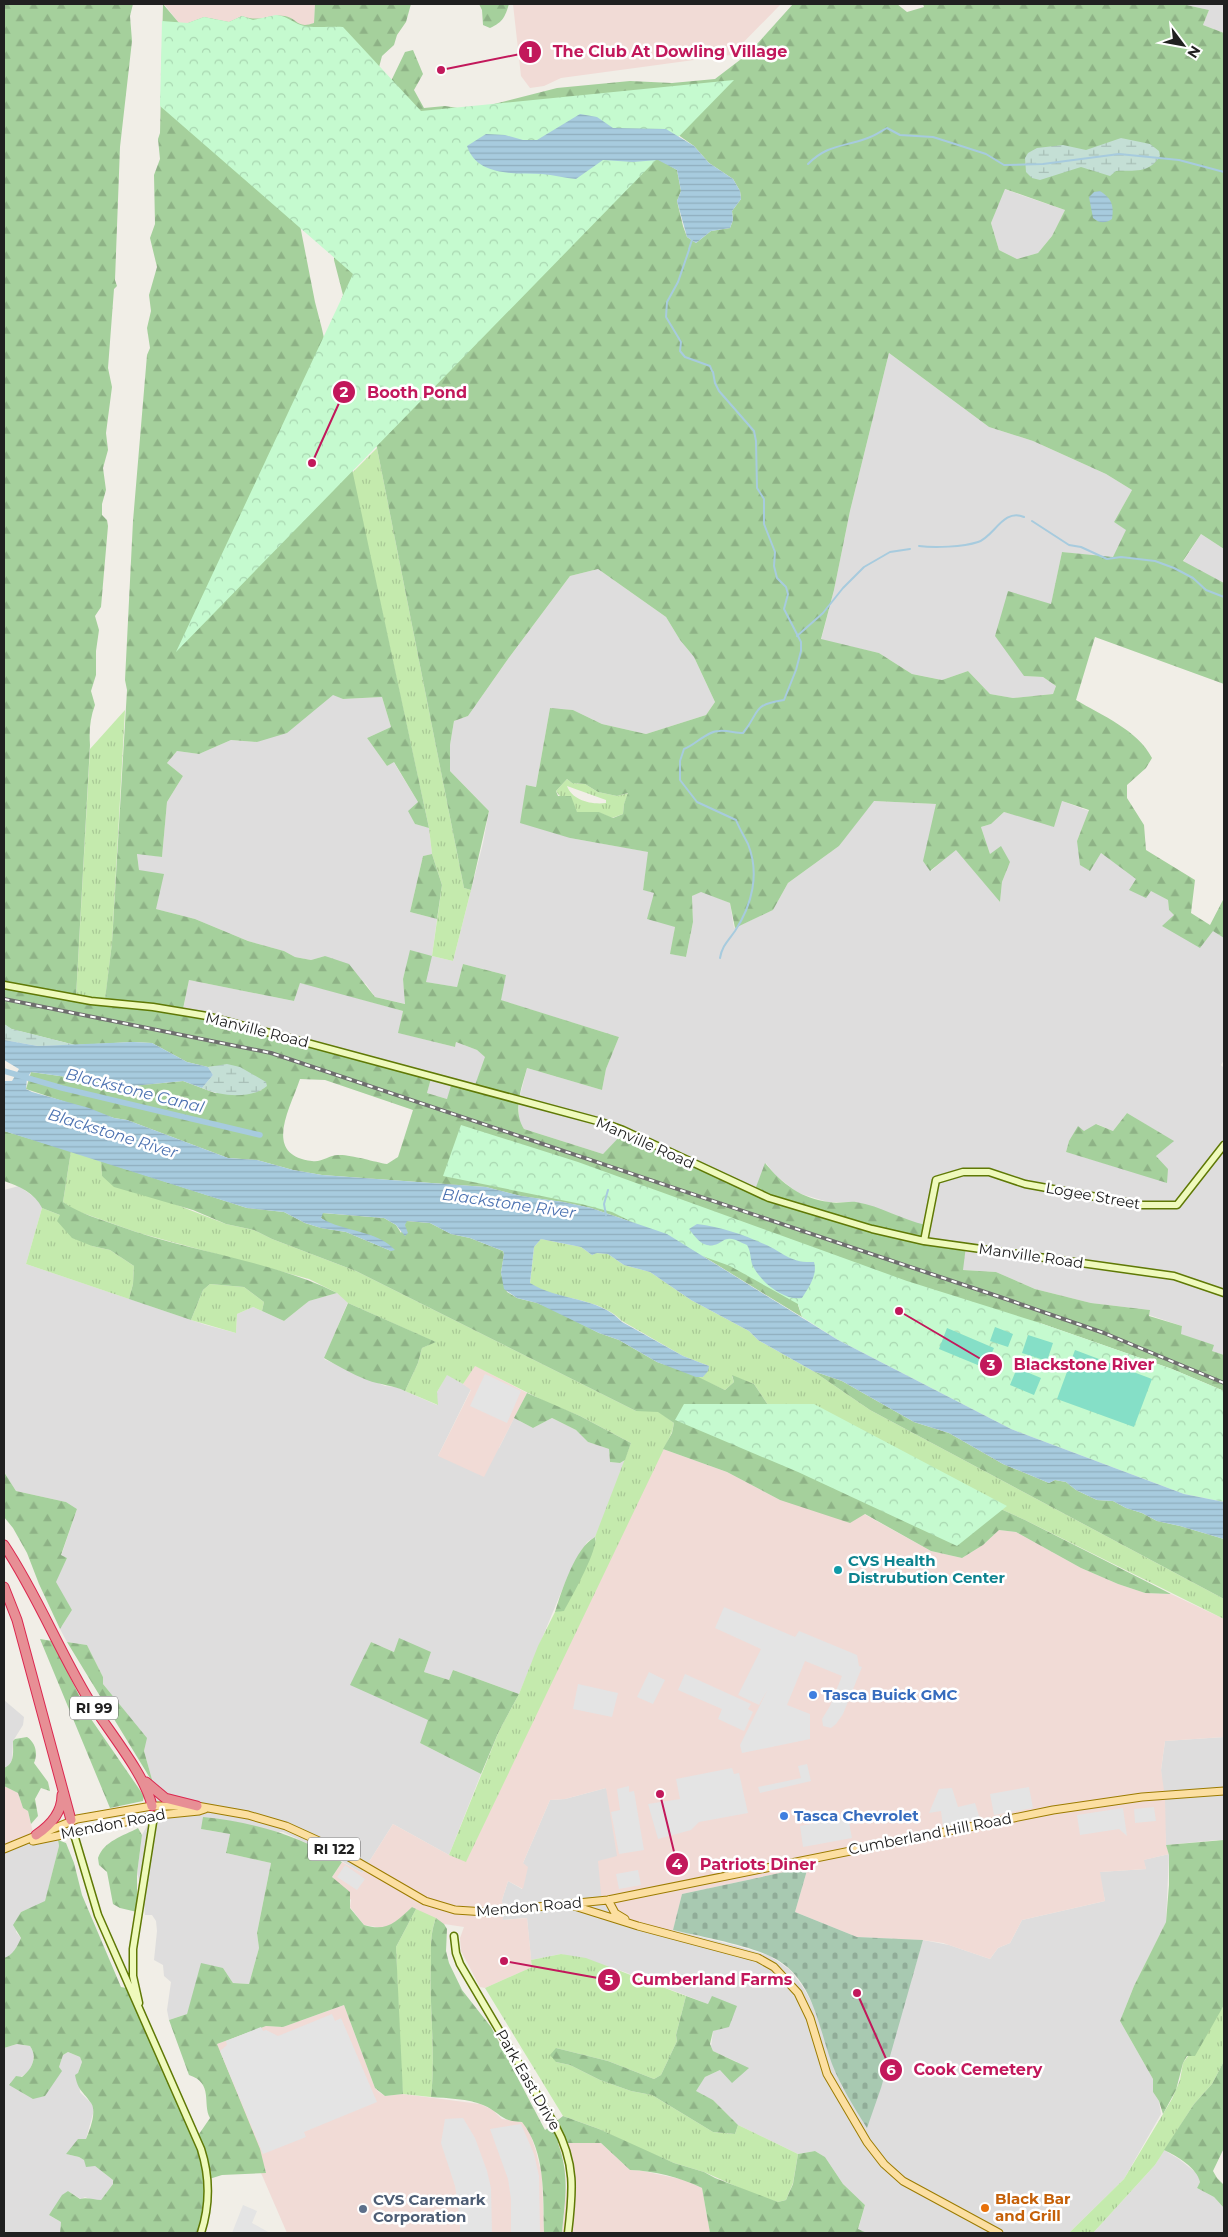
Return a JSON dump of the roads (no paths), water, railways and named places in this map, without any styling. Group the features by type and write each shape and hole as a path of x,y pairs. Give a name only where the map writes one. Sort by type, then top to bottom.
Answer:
{"highway":[{"name":"RI 99","path":"4,1545 87,1696 136,1770 147,1791 152,1806"},
{"path":"4,1587 17,1620 71,1820"},
{"path":"136,1770 160,1796 201,1807"},
{"path":"36,1835 52,1823 59,1812 62,1801 60,1782"}],"main road":[{"name":"Cumberland Hill Road","path":"607,1901 1053,1810 1135,1798 1224,1790"},
{"name":"Mendon Road","path":"4,1849 71,1820 152,1806 201,1807 248,1815 295,1829 330,1846 416,1897 443,1908 486,1912 607,1901"},
{"name":"RI 99","path":"152,1806 154,1816"},
{"name":"Mendon Road","path":"20,1843 154,1816 196,1812 201,1807"},
{"path":"71,1820 73,1831"},
{"path":"607,1901 612,1918"},
{"path":"607,1901 615,1913 638,1926"},
{"path":"568,1904 638,1926 758,1958 774,1967 793,1986 803,2001 827,2074 867,2142 884,2164 903,2181 1000,2233"}],"street":[{"name":"Manville Road","path":"4,985 91,1001 153,1007 207,1016 601,1122 623,1130 769,1198 872,1229 924,1240 1174,1276 1224,1293"},
{"name":"Logee Street","path":"924,1240 936,1180 962,1172 989,1172 1025,1184 1141,1205 1177,1205 1224,1145"},
{"path":"142,2014 134,1976 133,1949 154,1816"},
{"path":"73,1831 98,1915 204,2157 208,2181 208,2201 201,2233"},
{"name":"Park East Drive","path":"454,1936 454,1947 460,1964 565,2145 572,2184 568,2233"}],"water":[{"path":"580,114 597,117 613,128 666,129 694,146 709,163 733,179 740,191 741,199 732,211 733,220 730,228 711,231 696,243 687,237 677,201 681,191 677,170 658,160 633,162 603,160 576,179 542,174 509,173 488,168 472,156 467,146 486,134 505,135 523,140 537,140"},
{"path":"1100,191 1110,200 1112,206 1112,219 1109,221 1100,222 1093,218 1089,197 1094,192"},
{"path":"4,1040 38,1046 152,1043 187,1062 208,1067 213,1075 202,1088 183,1081 132,1086 31,1072 27,1078 26,1089 89,1108 114,1118 127,1120 228,1158 257,1160 293,1170 322,1175 486,1187 521,1196 591,1208 667,1234 838,1340 1011,1429 1184,1494 1224,1502 1224,1539 1157,1521 1113,1501 1097,1500 1076,1490 1066,1482 1055,1480 1049,1483 1003,1464 949,1433 914,1422 842,1381 813,1371 758,1340 749,1331 691,1300 650,1272 624,1265 608,1254 597,1253 592,1255 581,1247 541,1239 534,1247 530,1283 541,1289 601,1307 622,1322 683,1356 709,1366 708,1371 703,1377 696,1377 657,1362 619,1340 599,1333 537,1303 517,1298 504,1289 501,1273 503,1251 470,1238 451,1234 430,1223 407,1221 405,1225 408,1233 405,1236 396,1225 384,1218 323,1213 321,1218 330,1223 388,1243 395,1250 391,1251 346,1232 305,1223 284,1212 247,1208 4,1131 4,1081 12,1081 19,1069 4,1060"},
{"path":"697,1224 739,1234 799,1261 814,1262 814,1276 802,1298 795,1298 780,1293 766,1283 752,1264 747,1245 731,1239 726,1239 710,1246 700,1241 689,1229"}],"waterway":[{"path":"808,164 828,150 868,138 887,128 900,135 933,137 986,154 1004,165 1043,164 1119,154 1179,160 1224,172"},
{"path":"689,249 692,240"},
{"path":"689,250 678,282 667,302 666,317 681,342 680,351 685,357 710,366 712,371"},
{"path":"713,372 719,391 754,431 757,488 764,499 764,524 775,552 774,566 777,578 786,587 788,594 784,609 801,642 801,651 796,670 784,700 761,707 743,733 719,731 692,744 684,749 680,761 680,780 697,802 736,820 752,855 754,878 750,900 741,921 724,947 720,958"},
{"path":"919,546 948,547 978,542 989,535 1010,516 1024,517"},
{"path":"1032,521 1069,545 1081,547 1107,559 1121,557 1155,561 1174,568 1193,578 1206,590 1224,597"},
{"path":"797,636 823,613 843,588 864,567 890,552 910,549"},
{"name":"Blackstone Canal","path":"4,1071 62,1088 260,1135"},
{"path":"606,1215 604,1204 608,1190"}],"railway":[{"path":"4,999 271,1053 1104,1333 1224,1383"}],"place":[{"name":"The Club At Dowling Village","path":"441,70"},
{"name":"Booth Pond","path":"312,463"},
{"name":"Blackstone River","path":"899,1311"},
{"name":"CVS Health Distrubution Center","path":"838,1570"},
{"name":"Tasca Buick GMC","path":"813,1695"},
{"name":"Patriots Diner","path":"660,1794"},
{"name":"Tasca Chevrolet","path":"784,1816"},
{"name":"Cumberland Farms","path":"504,1961"},
{"name":"Cook Cemetery","path":"857,1993"},
{"name":"Black Bar and Grill","path":"985,2208"},
{"name":"CVS Caremark Corporation","path":"363,2209"}]}
